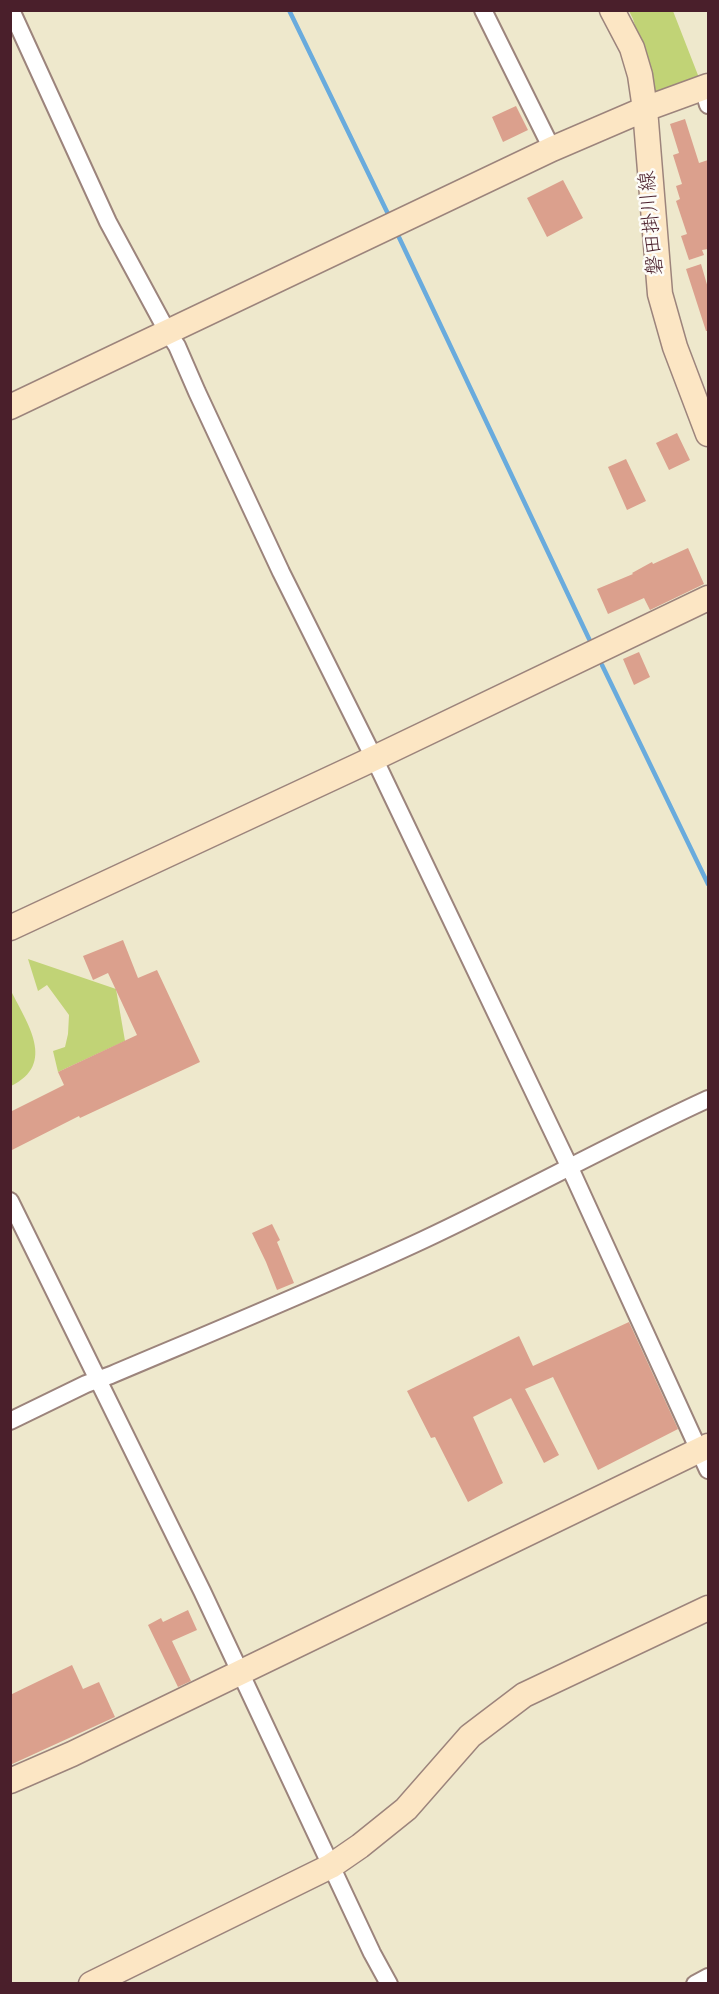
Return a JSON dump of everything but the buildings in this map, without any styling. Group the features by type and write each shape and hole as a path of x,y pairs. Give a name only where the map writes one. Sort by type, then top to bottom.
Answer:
{"street":[{"path":"483,10 552,148"},
{"name":"磐田掛川線","path":"612,10 632,48 640,75 645,109 660,294 675,347 708,434"},
{"path":"10,1781 72,1754 637,1480 705,1456 374,758 281,572 196,392 177,346 108,222 15,14"},
{"path":"10,406 552,148 645,109 707,93"},
{"path":"10,928 374,758 708,598"},
{"path":"10,1421 86,1384 346,1275 423,1240 570,1168 661,1120 708,1099"},
{"path":"10,1201 97,1381 126,1435 372,1953 389,1983"},
{"path":"91,1983 331,1866 406,1809 470,1737 524,1695 708,1608"},
{"path":"695,1983 708,1977"}],"green space":[{"path":"629,11 673,11 703,88 656,95"},
{"path":"28,959 116,989 125,1041 58,1072 53,1051 65,1047 69,1015 47,985 38,991"},
{"path":"11,991 30,1029 35,1055 33,1066 25,1077 11,1086"}],"waterway":[{"path":"289,10 390,218"},
{"path":"396,231 591,643"},
{"path":"602,665 708,884"}]}
